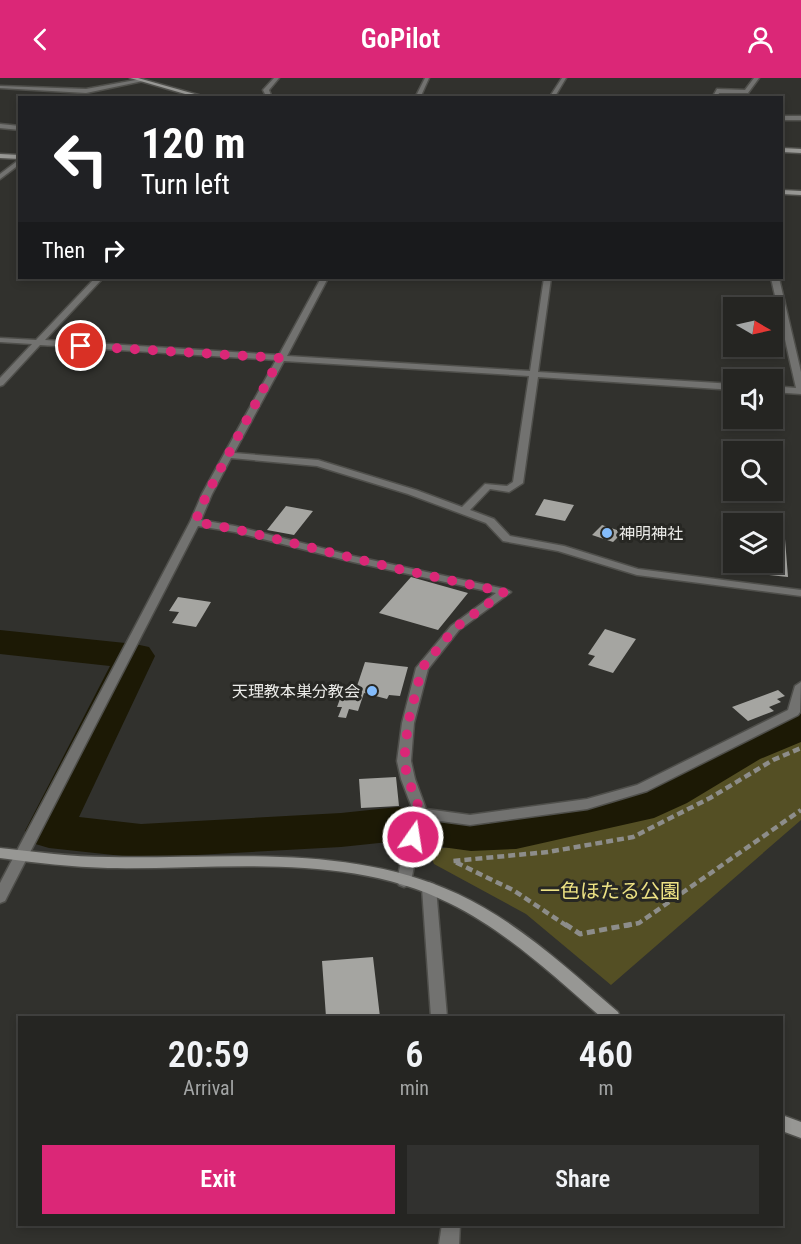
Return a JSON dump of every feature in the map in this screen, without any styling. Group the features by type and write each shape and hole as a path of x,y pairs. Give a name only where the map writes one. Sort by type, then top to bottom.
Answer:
{"street":[{"path":"132,78 200,96"},
{"path":"269,96 266,90 278,78"},
{"path":"418,96 427,78"},
{"path":"551,96 564,78"},
{"path":"715,96 717,91 746,92 757,78"},
{"path":"0,87 86,91 141,80"},
{"path":"783,117 801,118"},
{"path":"0,126 18,128"},
{"path":"783,150 801,151"},
{"path":"0,156 18,159"},
{"path":"0,177 18,161"},
{"path":"783,192 801,193"},
{"path":"0,383 98,279"},
{"path":"0,897 228,455 324,279"},
{"path":"463,512 488,486 509,489 518,483 548,279"},
{"path":"775,279 801,391 783,390"},
{"path":"0,340 723,386"},
{"path":"228,455 318,463 412,492 490,521 507,539 560,548 637,572 801,593"},
{"path":"195,522 235,529 384,566 504,592 455,628 422,668 408,723 404,762 421,813 413,837 404,880"},
{"path":"421,813 470,820 587,804 642,788 794,712 801,686"},
{"path":"0,853 65,863 290,861 346,866 378,872 429,888 508,931 611,1016"},
{"path":"429,888 439,1016"},
{"path":"783,1123 801,1130"},
{"path":"449,1244 451,1226"}],"path":[{"path":"801,748 773,760 710,798 633,837 548,852 453,861 513,890 580,934 639,923 801,810"}],"green space":[{"name":"一色ほたる公園","path":"801,734 801,820 611,985 526,914 434,864 428,850 519,838 660,806 762,745"}],"building":[{"path":"544,499 574,505 565,521 535,515"},
{"path":"286,506 313,511 294,535 267,530"},
{"name":"神明神社","path":"602,525 623,532 613,542 592,535"},
{"path":"783,539 785,539 788,577 751,573 783,573"},
{"path":"411,577 468,593 438,630 379,613"},
{"path":"178,597 211,602 196,627 172,623 179,612 169,611"},
{"path":"605,629 636,639 613,673 588,665 595,656 588,654"},
{"name":"天理教本巣分教会","path":"365,662 408,667 400,696 389,695 387,699 364,693 358,711 349,709 346,718 338,717 342,707 337,707 344,688 356,689"},
{"path":"778,690 785,696 777,699 781,702 769,707 774,711 748,721 732,707"},
{"path":"396,777 399,806 361,808 359,779"},
{"path":"373,957 380,1016 326,1016 322,961"}],"waterway":[{"path":"0,642 135,656 49,831 141,841 341,830 398,824 471,834 516,832 638,806 671,792 744,749 801,726"}],"place":[{"name":"神明神社","path":"607,533"},
{"name":"天理教本巣分教会","path":"372,691"}],"route":[{"path":"81,346 280,358 207,494 195,522 235,529 435,578 504,592 455,628 422,668 408,723 404,762 421,813 413,837"}]}
